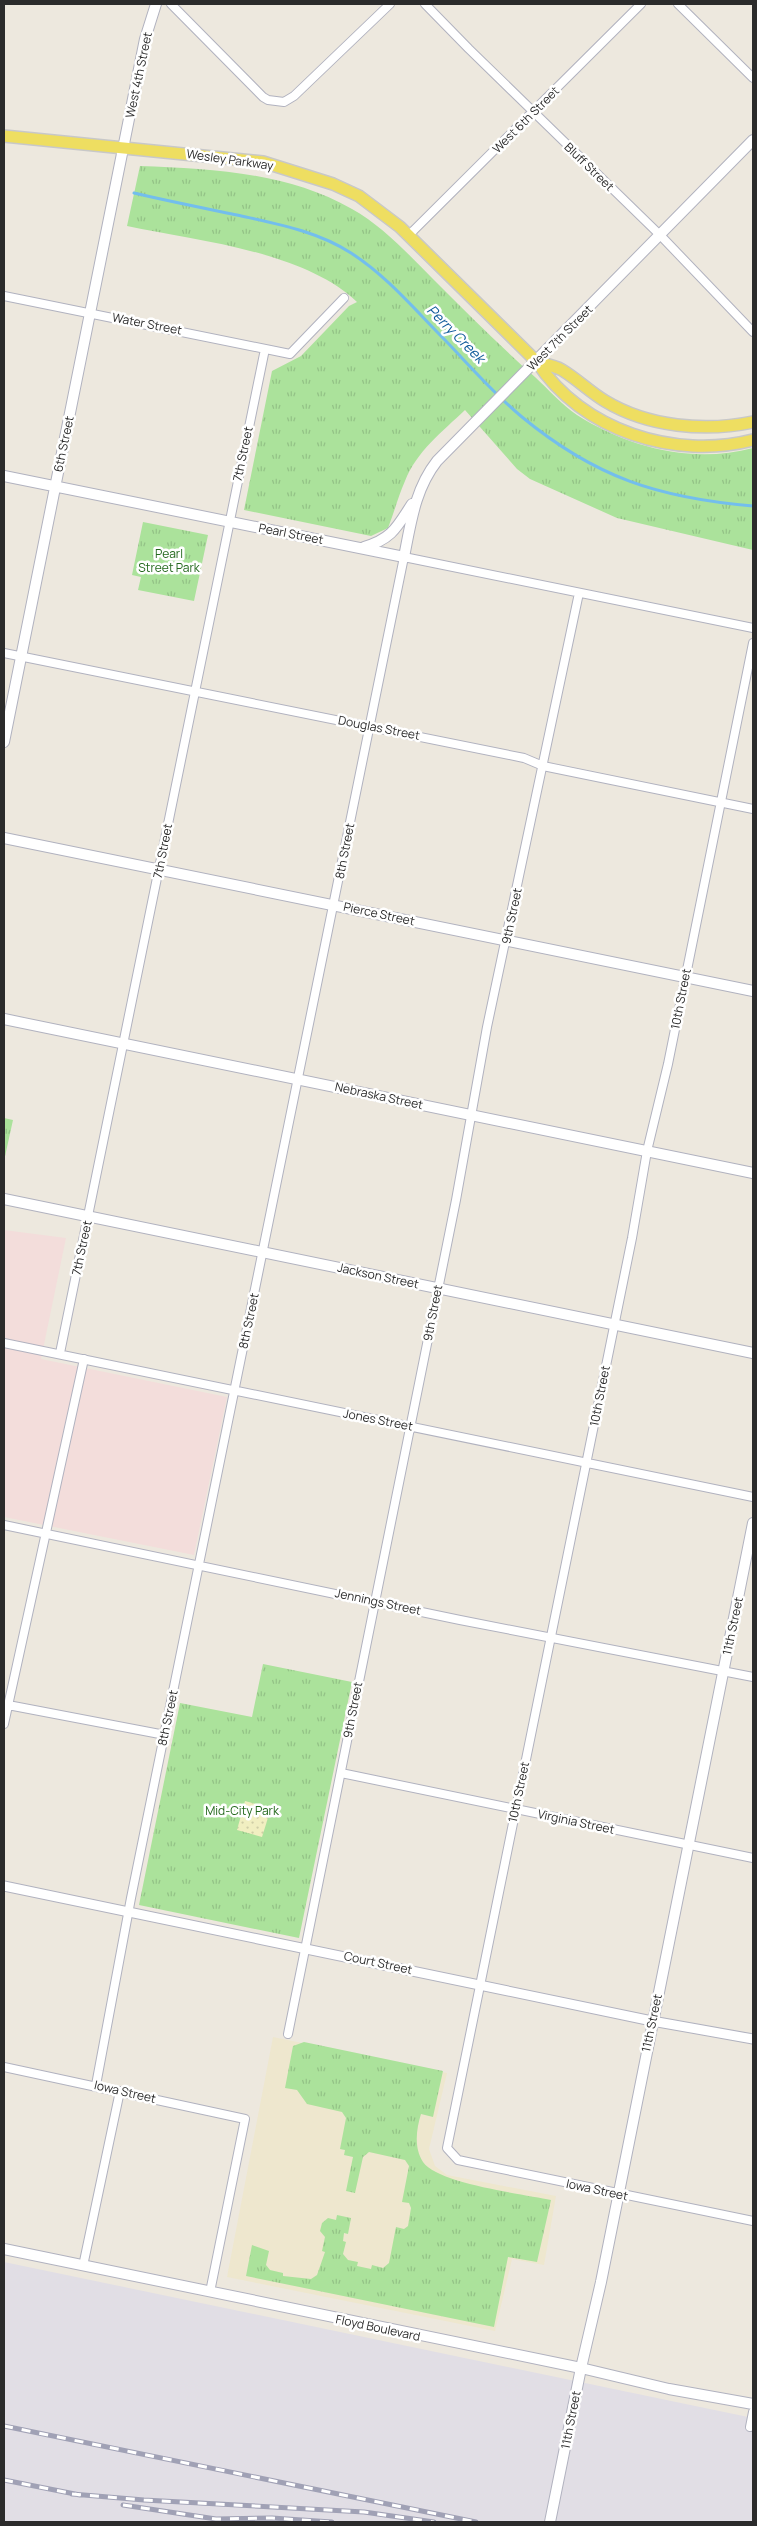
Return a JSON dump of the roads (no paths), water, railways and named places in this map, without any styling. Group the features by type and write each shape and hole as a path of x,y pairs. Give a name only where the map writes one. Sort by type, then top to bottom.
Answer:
{"main road":[{"name":"West 4th Street","path":"124,147 145,39 156,4"},
{"name":"Wesley Parkway","path":"4,136 263,162 304,174 359,196 409,235 537,362 549,381 576,404 597,418 622,430 675,445 708,447 753,440"},
{"name":"West 7th Street","path":"404,557 416,499 427,473 753,140"},
{"name":"6th Street","path":"4,742 124,147"},
{"name":"Wesley Parkway","path":"537,362 561,369 624,412 643,418 706,426 730,426 753,422"},
{"name":"Pearl Street","path":"4,476 404,557"},
{"path":"361,548 381,542 392,534 416,499"},
{"name":"Pierce Street","path":"4,838 753,991"},
{"name":"Nebraska Street","path":"4,1019 753,1173"},
{"name":"Jackson Street","path":"4,1199 753,1353"},
{"name":"11th Street","path":"550,2522 753,1524"},
{"name":"Floyd Boulevard","path":"4,2249 581,2368 669,2389 753,2404"}],"street":[{"path":"171,4 263,97 272,101 284,102 294,96 390,4"},
{"name":"Bluff Street","path":"425,4 533,113 661,236 753,332"},
{"name":"West 6th Street","path":"409,235 641,4"},
{"path":"678,4 753,78"},
{"name":"Water Street","path":"4,296 290,354 344,298"},
{"name":"7th Street","path":"60,1353 265,349"},
{"name":"Pearl Street","path":"404,557 753,628"},
{"name":"8th Street","path":"96,2086 234,1390 404,557"},
{"name":"9th Street","path":"288,2034 439,1288 470,1114 579,593"},
{"name":"10th Street","path":"447,2148 615,1324 647,1151 685,977 753,643"},
{"name":"Douglas Street","path":"4,652 524,758 543,766 753,809"},
{"name":"Jones Street","path":"4,1342 753,1497"},
{"path":"4,1724 84,1358"},
{"name":"Jennings Street","path":"4,1525 551,1637 753,1676"},
{"path":"8,1705 165,1735"},
{"name":"Virginia Street","path":"341,1773 753,1858"},
{"name":"Court Street","path":"4,1886 652,2021 753,2039"},
{"name":"Iowa Street","path":"4,2067 245,2119 210,2292"},
{"path":"83,2266 120,2091"},
{"name":"Iowa Street","path":"447,2148 458,2160 618,2195 753,2221"},
{"path":"750,2427 753,2412"}],"waterway":[{"name":"Perry Creek","path":"134,193 282,225 338,245 364,262 389,283 492,389 522,417 576,456 603,470 658,490 688,497 753,506"}],"railway":[{"path":"4,2426 476,2522"},
{"path":"4,2480 80,2495"},
{"path":"72,2494 144,2500 364,2512 434,2522"},
{"path":"123,2505 216,2519 272,2518 332,2522"}],"park label":[{"name":"Pearl Street Park","path":"169,561"},
{"name":"Mid-City Park","path":"242,1811"}]}
